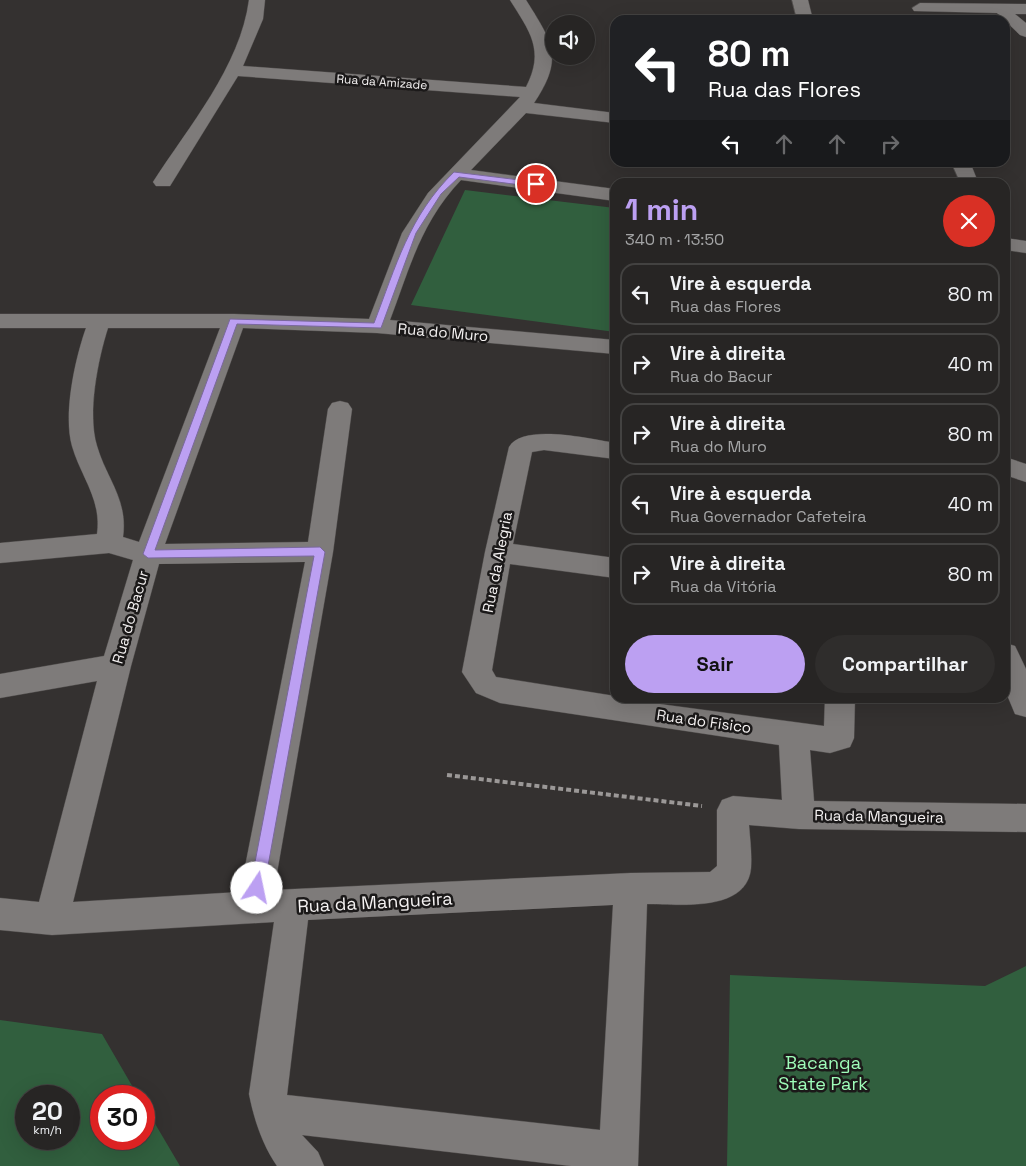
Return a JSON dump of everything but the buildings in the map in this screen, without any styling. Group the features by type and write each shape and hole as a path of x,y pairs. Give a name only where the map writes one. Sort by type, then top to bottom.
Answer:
{"street":[{"path":"163,182 232,70 252,32 258,10 258,0"},
{"path":"378,326 412,233 438,193 527,100 543,65 544,49 518,0"},
{"path":"800,0 804,15"},
{"path":"919,9 1026,9"},
{"path":"1000,9 1007,15"},
{"path":"1010,18 1026,32"},
{"name":"Rua da Amizade","path":"232,70 527,100 610,117"},
{"path":"457,174 610,194"},
{"path":"1010,245 1026,247"},
{"path":"100,320 93,338 83,403 83,443 111,507 114,524 109,543"},
{"name":"Rua do Muro","path":"0,322 100,320 234,321 378,326 610,347"},
{"name":"Rua do Bacur","path":"52,920 116,666 148,554 234,321"},
{"path":"254,907 320,552 340,409"},
{"name":"Rua da Alegria","path":"500,690 486,684 477,672 498,552 521,447 527,443 544,442 610,450"},
{"path":"1010,468 1026,473"},
{"path":"0,553 109,543 148,554 320,552"},
{"path":"498,552 610,567"},
{"path":"0,686 116,666"},
{"path":"1010,666 1026,705"},
{"name":"Rua do Fisico","path":"500,690 610,701"},
{"name":"Rua do Fisico","path":"635,703 666,706 830,740 839,738 840,703"},
{"path":"794,734 799,815"},
{"name":"Rua da Mangueira","path":"0,914 52,920 254,907 631,889 713,888 725,882 734,870 733,810 799,815 1026,818"},
{"path":"271,1112 618,1159 631,889"},
{"path":"293,906 268,1094 271,1112 297,1160"}],"path":[{"path":"447,775 733,810"}],"green space":[{"path":"465,190 610,207 610,331 411,305"},
{"name":"Bacanga State Park","path":"1026,966 1026,1166 727,1166 730,975 985,986"},
{"path":"0,1020 102,1034 132,1085 90,1085 90,1150 155,1150 155,1124 180,1166 0,1166"}],"route":[{"path":"257,888 320,552 148,554 234,321 378,326 412,233 438,193 457,174 536,184"}]}
